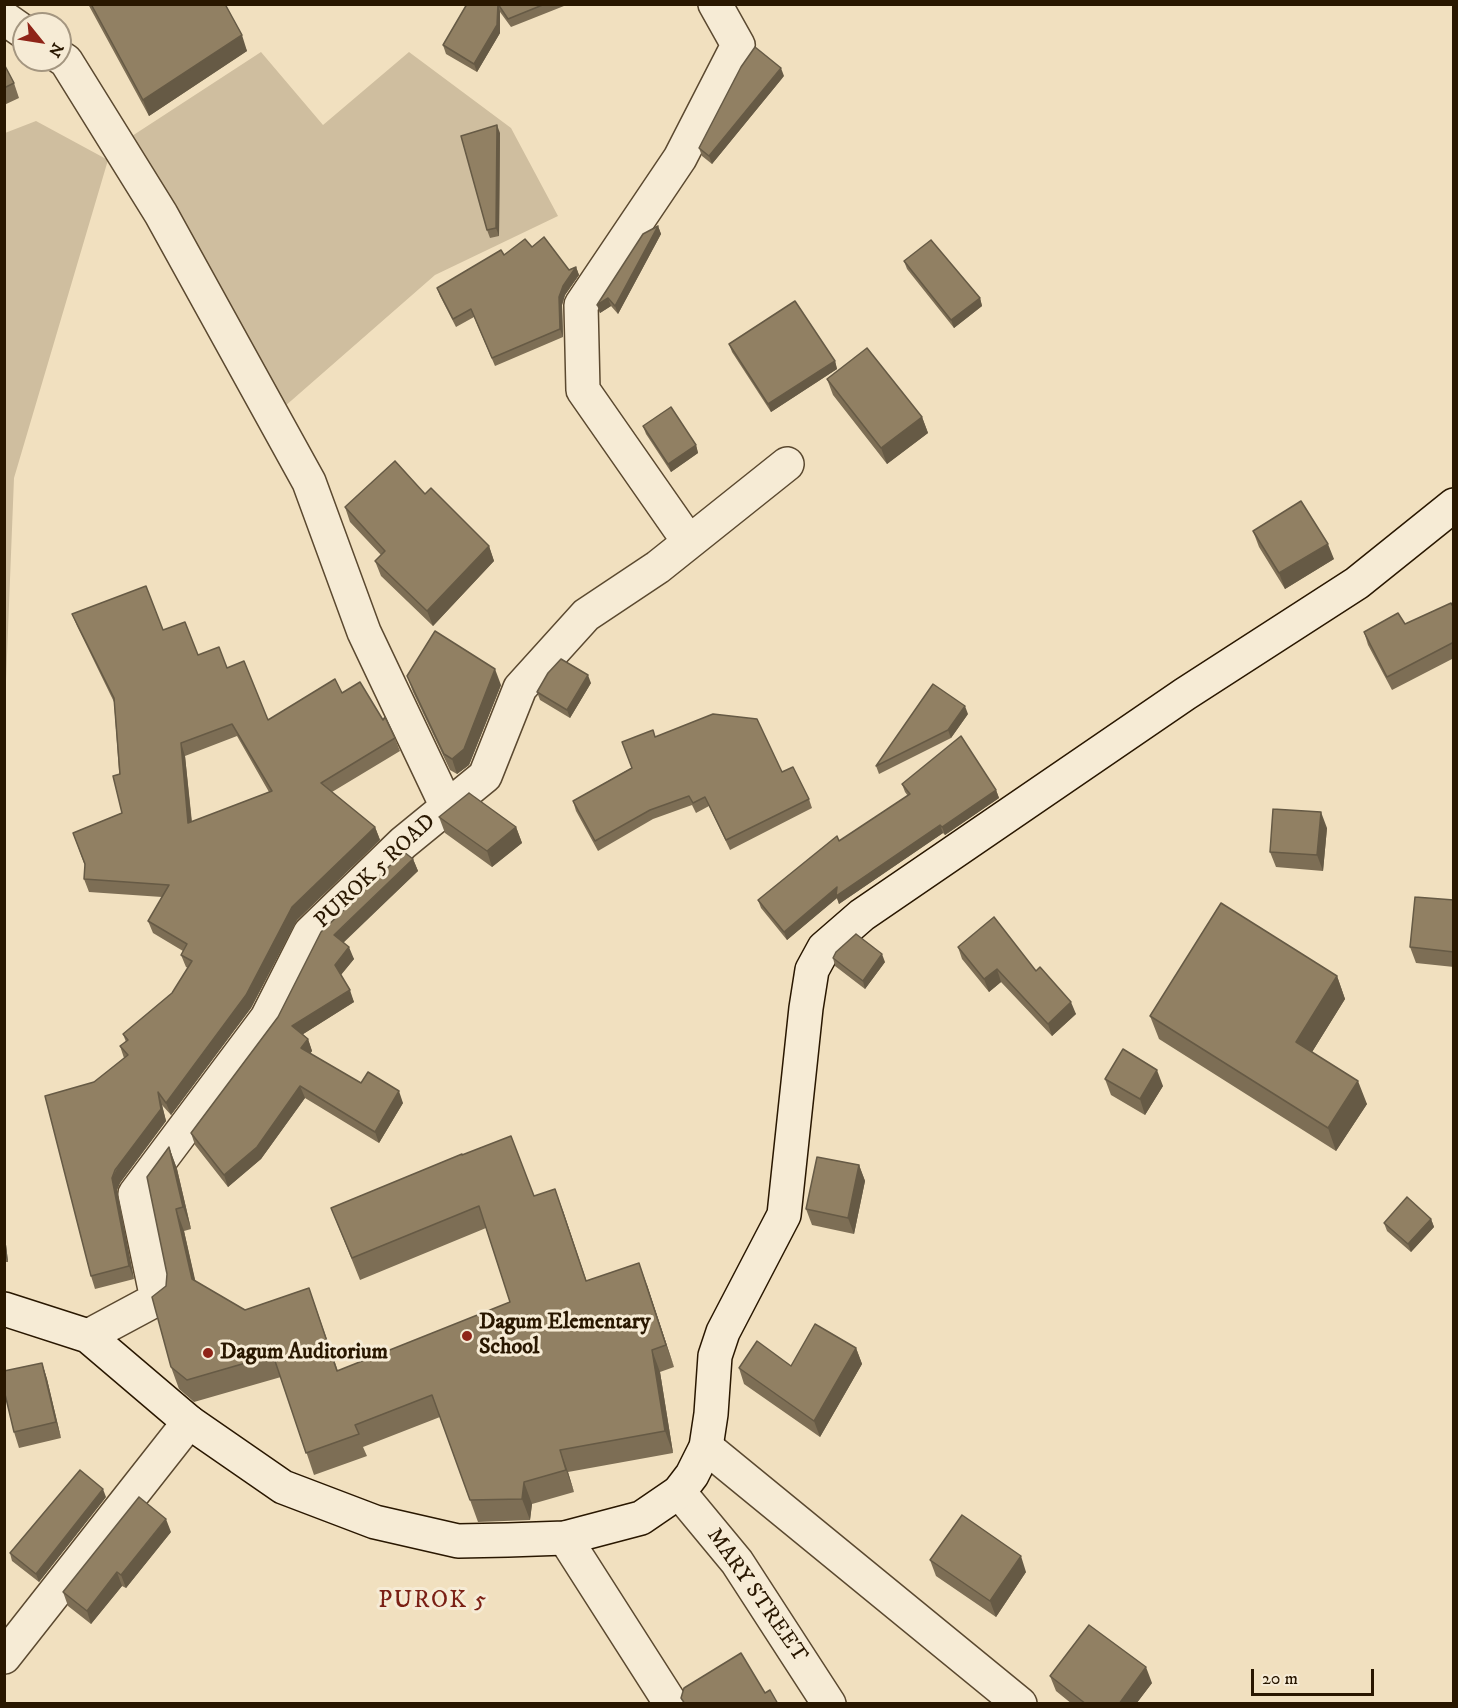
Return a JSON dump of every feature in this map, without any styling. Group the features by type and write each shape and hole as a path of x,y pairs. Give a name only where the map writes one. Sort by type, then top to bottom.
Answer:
{"street":[{"path":"689,542 584,390 581,305 681,158 738,45 715,4"},
{"path":"72,71 161,214 309,482 364,632 447,807"},
{"name":"PUROK 5 ROAD","path":"88,1336 157,1299 135,1194 267,1018 310,933 403,843 484,776 520,688 586,615 658,567 787,464"},
{"path":"4,1310 88,1336 189,1422 283,1487 375,1522 458,1541 566,1538 641,1518 679,1492 692,1475 706,1447 715,1356 728,1322 784,1215 807,998 812,970 824,948 862,915 1185,694 1357,583 1454,505"},
{"path":"4,1657 189,1422"},
{"path":"706,1447 1020,1704"},
{"name":"MARY STREET","path":"679,1492 737,1563 829,1704"},
{"path":"566,1538 671,1704"}],"shaded area":[{"path":"261,52 323,125 409,52 511,128 558,216 435,275 284,407 132,136"},
{"path":"36,121 108,160 14,478 5,706 5,133"}],"building":[{"path":"91,4 225,4 242,35 143,100"},
{"path":"467,4 498,4 497,25 474,64 443,45"},
{"path":"498,4 545,4 508,19"},
{"path":"755,47 781,68 709,156 699,148 741,67"},
{"path":"4,64 14,83 4,88"},
{"path":"497,125 496,228 487,230 461,136"},
{"path":"658,226 615,306 608,298 597,305 643,234"},
{"path":"544,237 569,270 576,267 563,286 559,297 560,329 492,358 471,309 453,319 437,288 501,250 504,255 525,239 532,247"},
{"path":"931,240 980,298 951,320 904,261"},
{"path":"795,301 835,361 768,404 729,344"},
{"path":"867,348 922,417 881,448 827,379"},
{"path":"671,407 696,445 668,464 643,426"},
{"path":"395,461 425,494 431,488 489,546 427,611 375,561 385,551 345,507"},
{"path":"1301,501 1328,544 1279,573 1253,531"},
{"path":"146,586 163,630 185,622 198,655 219,647 227,668 244,661 268,720 335,679 342,693 360,682 383,720 385,717 395,738 321,783 375,827 292,907 246,995 166,1103 158,1092 161,1109 115,1170 112,1178 129,1266 91,1276 45,1096 94,1082 128,1055 120,1046 128,1040 123,1034 172,993 192,961 181,955 187,944 148,921 169,885 84,879 85,864 73,833 122,813 113,776 120,774 114,698 72,614","holes":["232,724 272,791 188,823 181,743"]},
{"path":"1451,603 1454,608 1454,642 1387,677 1364,632 1398,613 1405,624"},
{"path":"435,631 495,669 464,749 452,759 444,754 407,676"},
{"path":"561,659 588,675 567,710 537,692 548,673"},
{"path":"933,684 965,706 948,730 876,766"},
{"path":"713,714 757,719 782,772 793,767 809,799 726,840 705,797 693,803 689,796 650,810 595,841 573,801 632,768 622,742 653,730 655,737"},
{"path":"961,736 996,790 836,896 837,887 784,932 758,900 837,836 839,841 910,794 902,784"},
{"path":"469,793 516,827 487,851 439,817"},
{"path":"1273,809 1321,812 1317,855 1270,852"},
{"path":"404,852 413,859 334,935 349,947 335,965 350,990 292,1026 308,1039 301,1048 361,1083 368,1072 399,1091 375,1132 300,1086 257,1147 224,1175 191,1133 278,1017 321,932"},
{"path":"1415,897 1454,900 1454,952 1410,947"},
{"path":"1221,903 1337,976 1296,1042 1358,1081 1328,1128 1150,1016"},
{"path":"994,917 1036,971 1040,967 1071,1002 1048,1024 997,969 984,979 958,947"},
{"path":"856,934 882,954 863,981 833,958 836,952"},
{"path":"1123,1049 1157,1070 1140,1099 1105,1079"},
{"path":"511,1136 534,1196 555,1189 586,1281 639,1263 666,1345 652,1350 665,1431 560,1450 566,1470 524,1482 522,1499 470,1500 432,1395 355,1425 359,1434 306,1453 273,1355 187,1380 171,1367 152,1297 166,1286 167,1274 147,1177 169,1147 183,1207 176,1209 192,1279 245,1310 309,1288 337,1371 510,1302 479,1206 352,1258 331,1208"},
{"path":"817,1157 859,1165 848,1218 806,1209"},
{"path":"1407,1197 1431,1219 1408,1244 1384,1223"},
{"path":"815,1324 856,1348 814,1421 739,1368 757,1341 791,1366"},
{"path":"42,1363 56,1422 14,1432 4,1390 4,1371"},
{"path":"80,1470 103,1489 36,1574 10,1553"},
{"path":"139,1497 166,1519 121,1575 117,1572 87,1611 63,1592"},
{"path":"962,1515 1021,1556 990,1601 930,1560"},
{"path":"1089,1625 1146,1667 1119,1704 1086,1704 1050,1676"},
{"path":"741,1653 765,1693 770,1690 778,1704 685,1704 681,1698 684,1688"}],"place":[{"name":"Dagum Elementary School","path":"467,1336"},
{"name":"Dagum Auditorium","path":"208,1353"}],"district":[{"name":"PUROK 5","path":"433,1602"}]}
